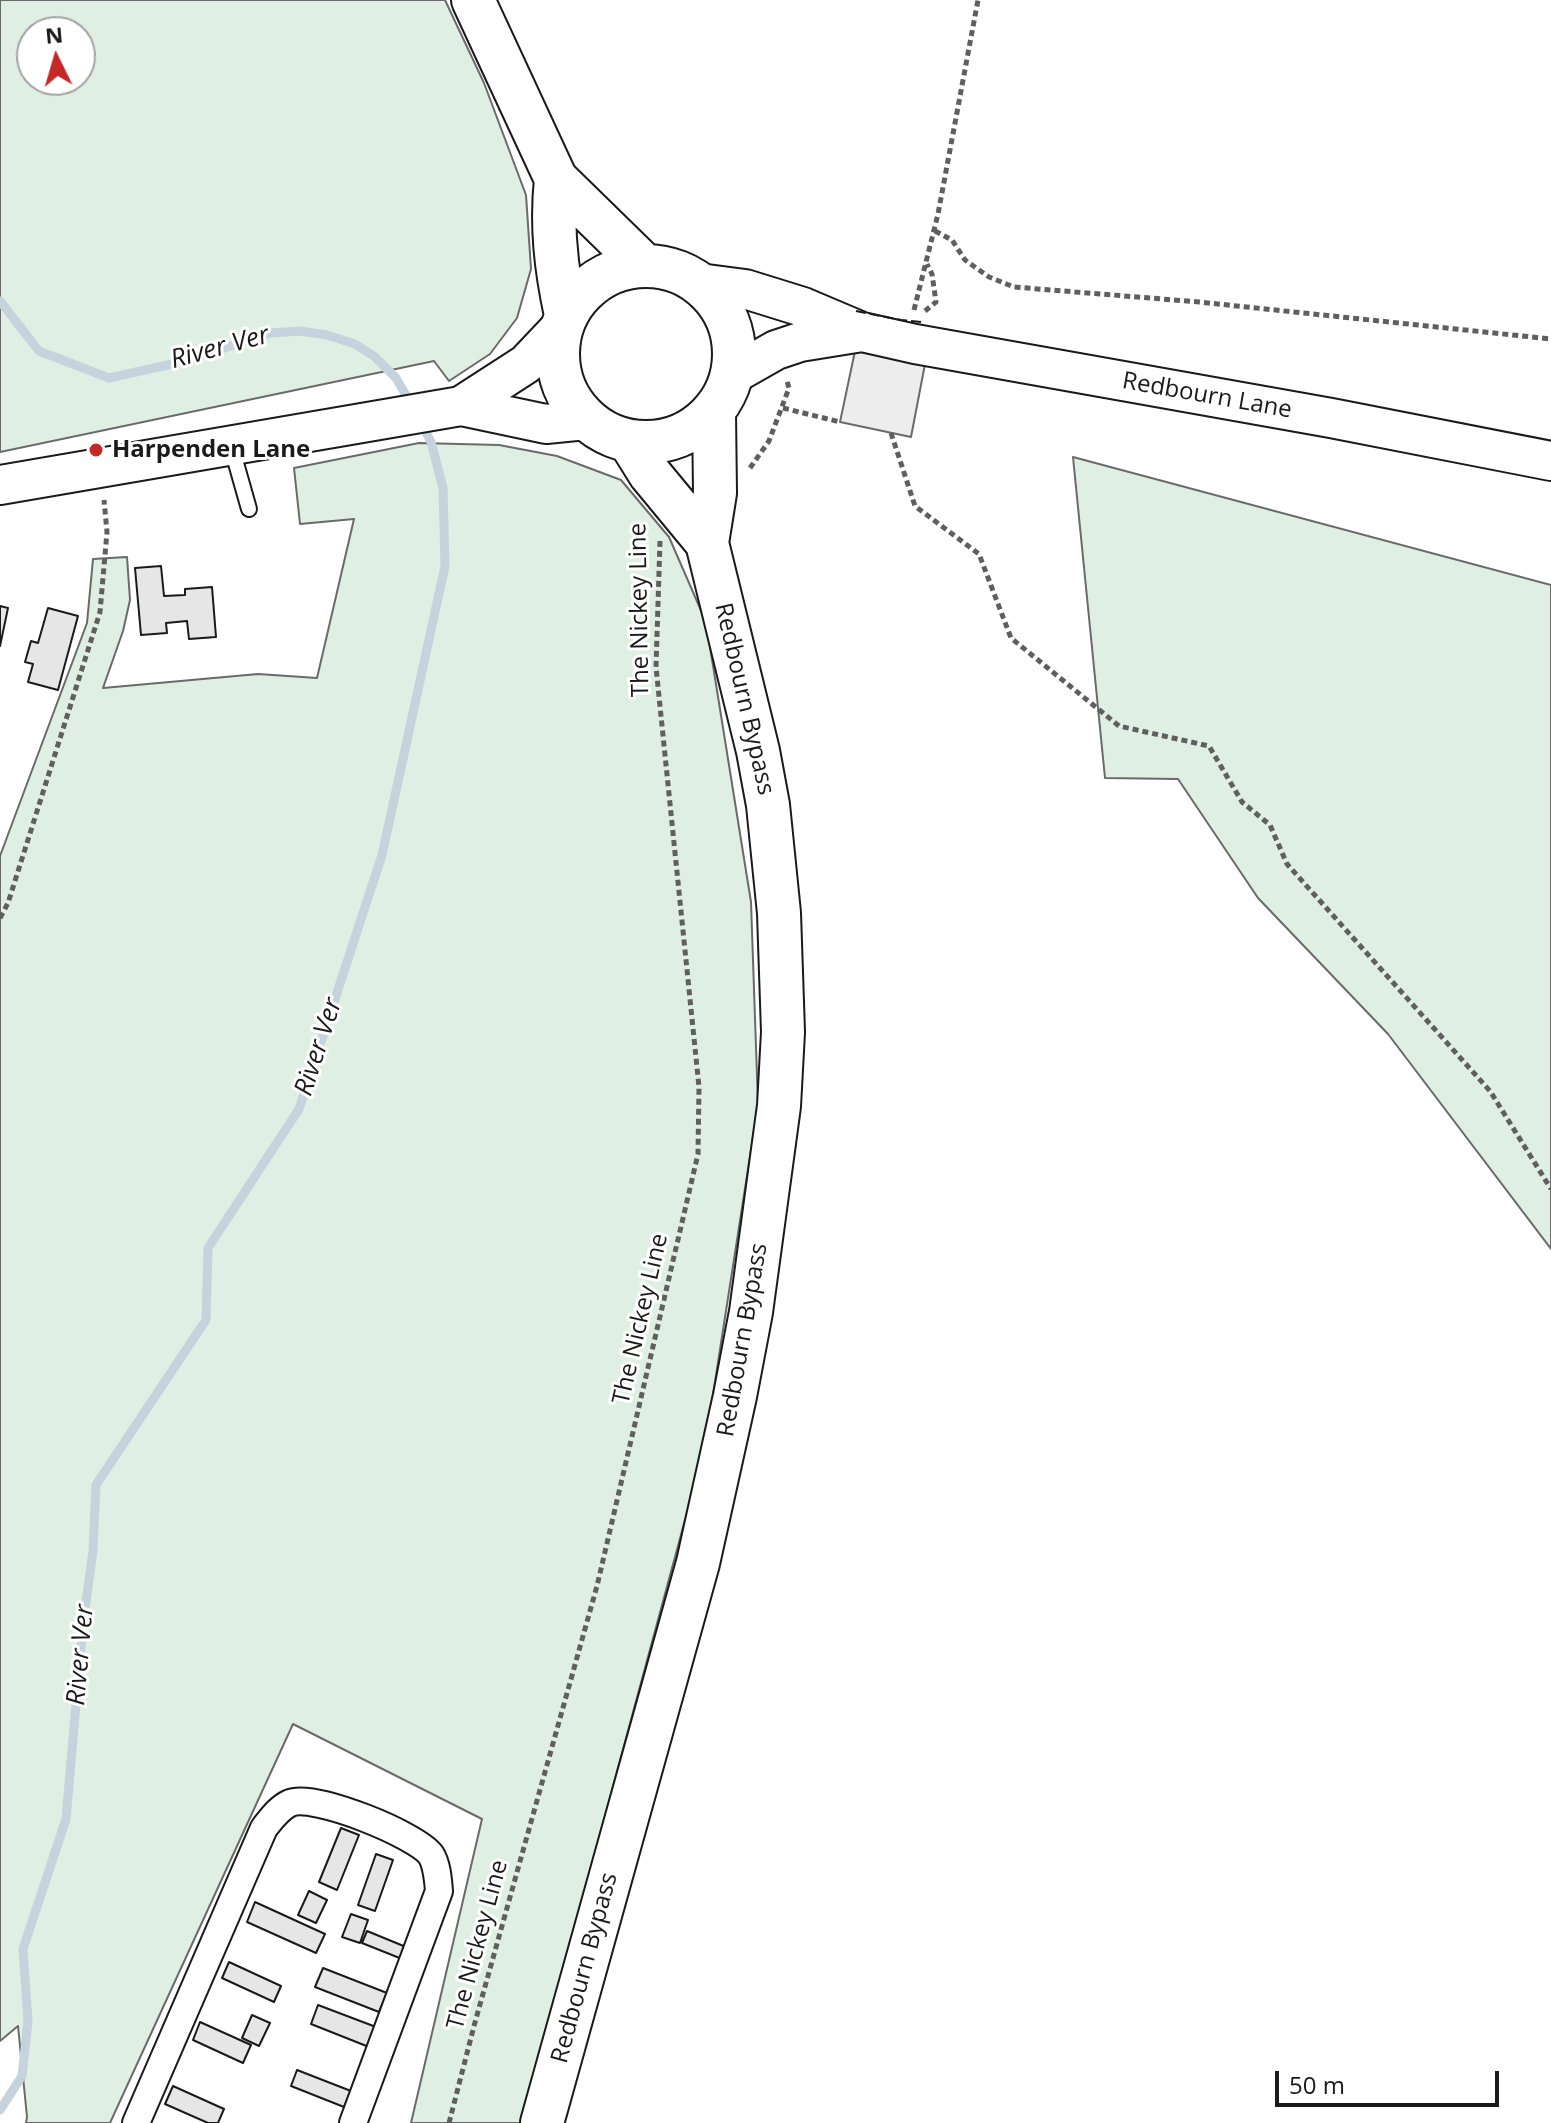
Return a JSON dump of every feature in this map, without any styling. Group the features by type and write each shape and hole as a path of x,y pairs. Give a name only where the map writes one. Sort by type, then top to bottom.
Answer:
{"main road":[{"path":"473,0 556,179 645,266"},
{"path":"444,409 526,364 564,321 583,292 607,275 626,268 645,266 666,268 699,283 716,300 728,320 735,355 727,390 714,412 697,427 677,437 654,442 630,442 605,433 572,405 557,361 564,321 552,217 556,179"},
{"name":"Redbourn Lane","path":"699,283 745,289 803,307 862,332"},
{"name":"Redbourn Lane","path":"732,375 776,350 800,342 862,332 913,338 1551,461"},
{"path":"0,485 444,409 546,424 586,420"},
{"name":"Redbourn Bypass","path":"542,2123 698,1563 751,1312 779,1106 783,1032 779,913 768,805 758,751 707,543 715,493 714,412"},
{"name":"Redbourn Bypass","path":"630,442 650,474 707,543"}],"street":[{"path":"136,2123 264,1828 277,1811 292,1802 308,1800 332,1806 419,1842 431,1855 437,1870 439,1891 353,2123"}],"lane":[{"path":"230,445 249,509"}],"path":[{"path":"913,338 917,294 935,231 978,0"},
{"path":"935,231 952,240 965,260 989,277 1014,287 1199,302 1551,339"},
{"path":"913,338 936,302 932,274 927,264"},
{"path":"783,408 840,422"},
{"path":"891,433 915,506 979,554 1011,638 1119,726 1209,746 1242,802 1270,825 1287,864 1490,1091 1551,1189"},
{"path":"0,918 8,903 100,612 107,532 101,467"},
{"name":"The Nickey Line","path":"449,2123 597,1586 698,1154 699,1087 656,667 659,530"}],"green space":[{"path":"0,0 445,0 484,83 526,195 531,269 517,318 490,354 449,381 434,361 0,452"},
{"path":"419,443 499,445 557,456 621,480 669,537 706,622 751,902 758,1105 705,1446 522,2123 411,2123 482,1819 293,1724 110,2123 26,2123 18,2026 0,2041 0,856 87,623 93,559 127,557 130,600 123,631 103,688 258,674 317,678 354,519 300,524 294,468"},
{"path":"1073,457 1551,585 1551,1249 1388,1034 1258,898 1178,779 1105,778"}],"shaded area":[{"path":"855,351 925,364 911,437 840,422"}],"building":[{"path":"161,566 164,596 185,595 185,589 212,587 216,637 189,639 187,621 166,623 167,633 141,635 135,568"},
{"path":"0,606 8,608 0,646"},
{"path":"48,608 78,616 58,690 28,682 33,664 25,662 31,641 38,643"},
{"path":"341,1828 359,1835 337,1890 319,1882"},
{"path":"376,1854 393,1860 375,1911 358,1905"},
{"path":"309,1891 327,1900 316,1923 298,1915"},
{"path":"255,1902 325,1934 316,1953 247,1922"},
{"path":"351,1914 368,1920 360,1943 342,1937"},
{"path":"367,1931 406,1947 402,1959 362,1943"},
{"path":"229,1962 281,1986 274,2002 222,1978"},
{"path":"323,1968 387,1993 379,2012 315,1987"},
{"path":"318,2005 376,2027 369,2047 311,2024"},
{"path":"252,2015 270,2023 259,2046 242,2038"},
{"path":"200,2022 251,2045 243,2063 193,2040"},
{"path":"297,2070 351,2091 344,2107 291,2086"},
{"path":"173,2086 224,2109 218,2123 208,2123 165,2104"}],"waterway":[{"name":"River Ver","path":"0,301 39,351 109,378 181,362 271,333 300,331 355,344 375,357 396,378 411,404"},
{"name":"River Ver","path":"0,2110 22,2076 28,2021 23,1949 66,1819 83,1624 93,1551 96,1485 206,1320 208,1248 299,1109 382,855 445,566 443,488 431,442 420,421"}],"fence":[{"path":"856,311 922,322"}],"place":[{"name":"Harpenden Lane","path":"96,450"}]}
